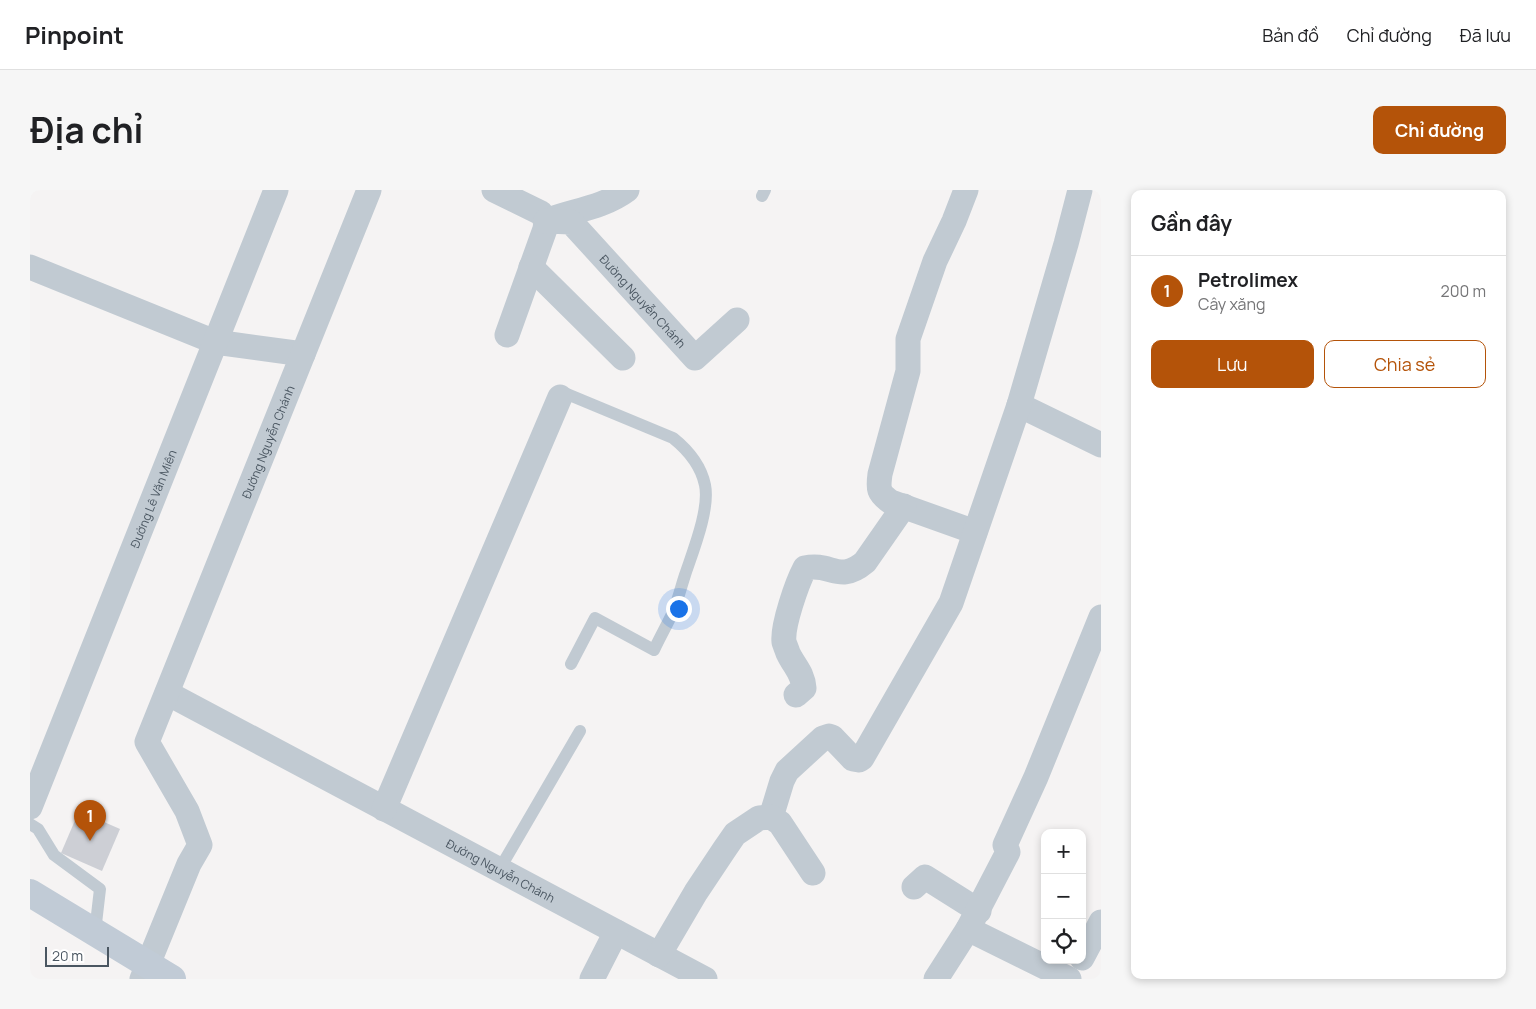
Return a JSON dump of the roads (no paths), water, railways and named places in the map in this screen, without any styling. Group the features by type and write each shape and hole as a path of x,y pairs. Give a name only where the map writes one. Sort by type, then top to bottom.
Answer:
{"street":[{"name":"Đường Lê Văn Miên","path":"30,807 276,190"},
{"name":"Đường Nguyễn Chánh","path":"145,972 189,864 200,845 187,811 147,742 369,190"},
{"path":"494,190 541,213 546,221 545,229 507,335"},
{"path":"546,221 602,205 628,190"},
{"path":"966,190 935,262 908,339 908,371 878,487 882,497 891,502 975,532"},
{"path":"771,817 782,781 787,772 823,738 832,737 853,759 859,760 862,758 951,603 1019,405 1080,190"},
{"name":"Đường Nguyễn Chánh","path":"546,221 571,222 695,358 737,320"},
{"path":"30,267 215,342 303,354"},
{"path":"531,267 623,358"},
{"path":"384,809 560,397"},
{"path":"1019,405 1101,445"},
{"path":"796,695 804,688 804,678 784,642 788,616 802,573 805,568 814,566 837,573 848,573 858,569 865,562 904,506"},
{"path":"936,979 973,920 1008,852 1005,846 1036,777 1101,617"},
{"name":"Đường Nguyễn Chánh","path":"167,694 705,979"},
{"path":"659,955 696,892 736,834 759,818 771,817 780,823 813,873"},
{"path":"914,887 924,877 973,920 1070,979 1079,964"},
{"path":"30,893 95,932 145,972 172,979"},
{"path":"1086,951 1101,922"},
{"path":"592,979 616,932"}],"lane":[{"path":"560,397 567,394 673,438 685,447 700,470 706,493 698,535 674,610 654,650 595,618 571,664"},
{"path":"499,870 580,731"},
{"path":"30,824 38,829 54,855 100,889 95,932"}],"place":[{"name":"Petrolimex","path":"90,841"}]}
